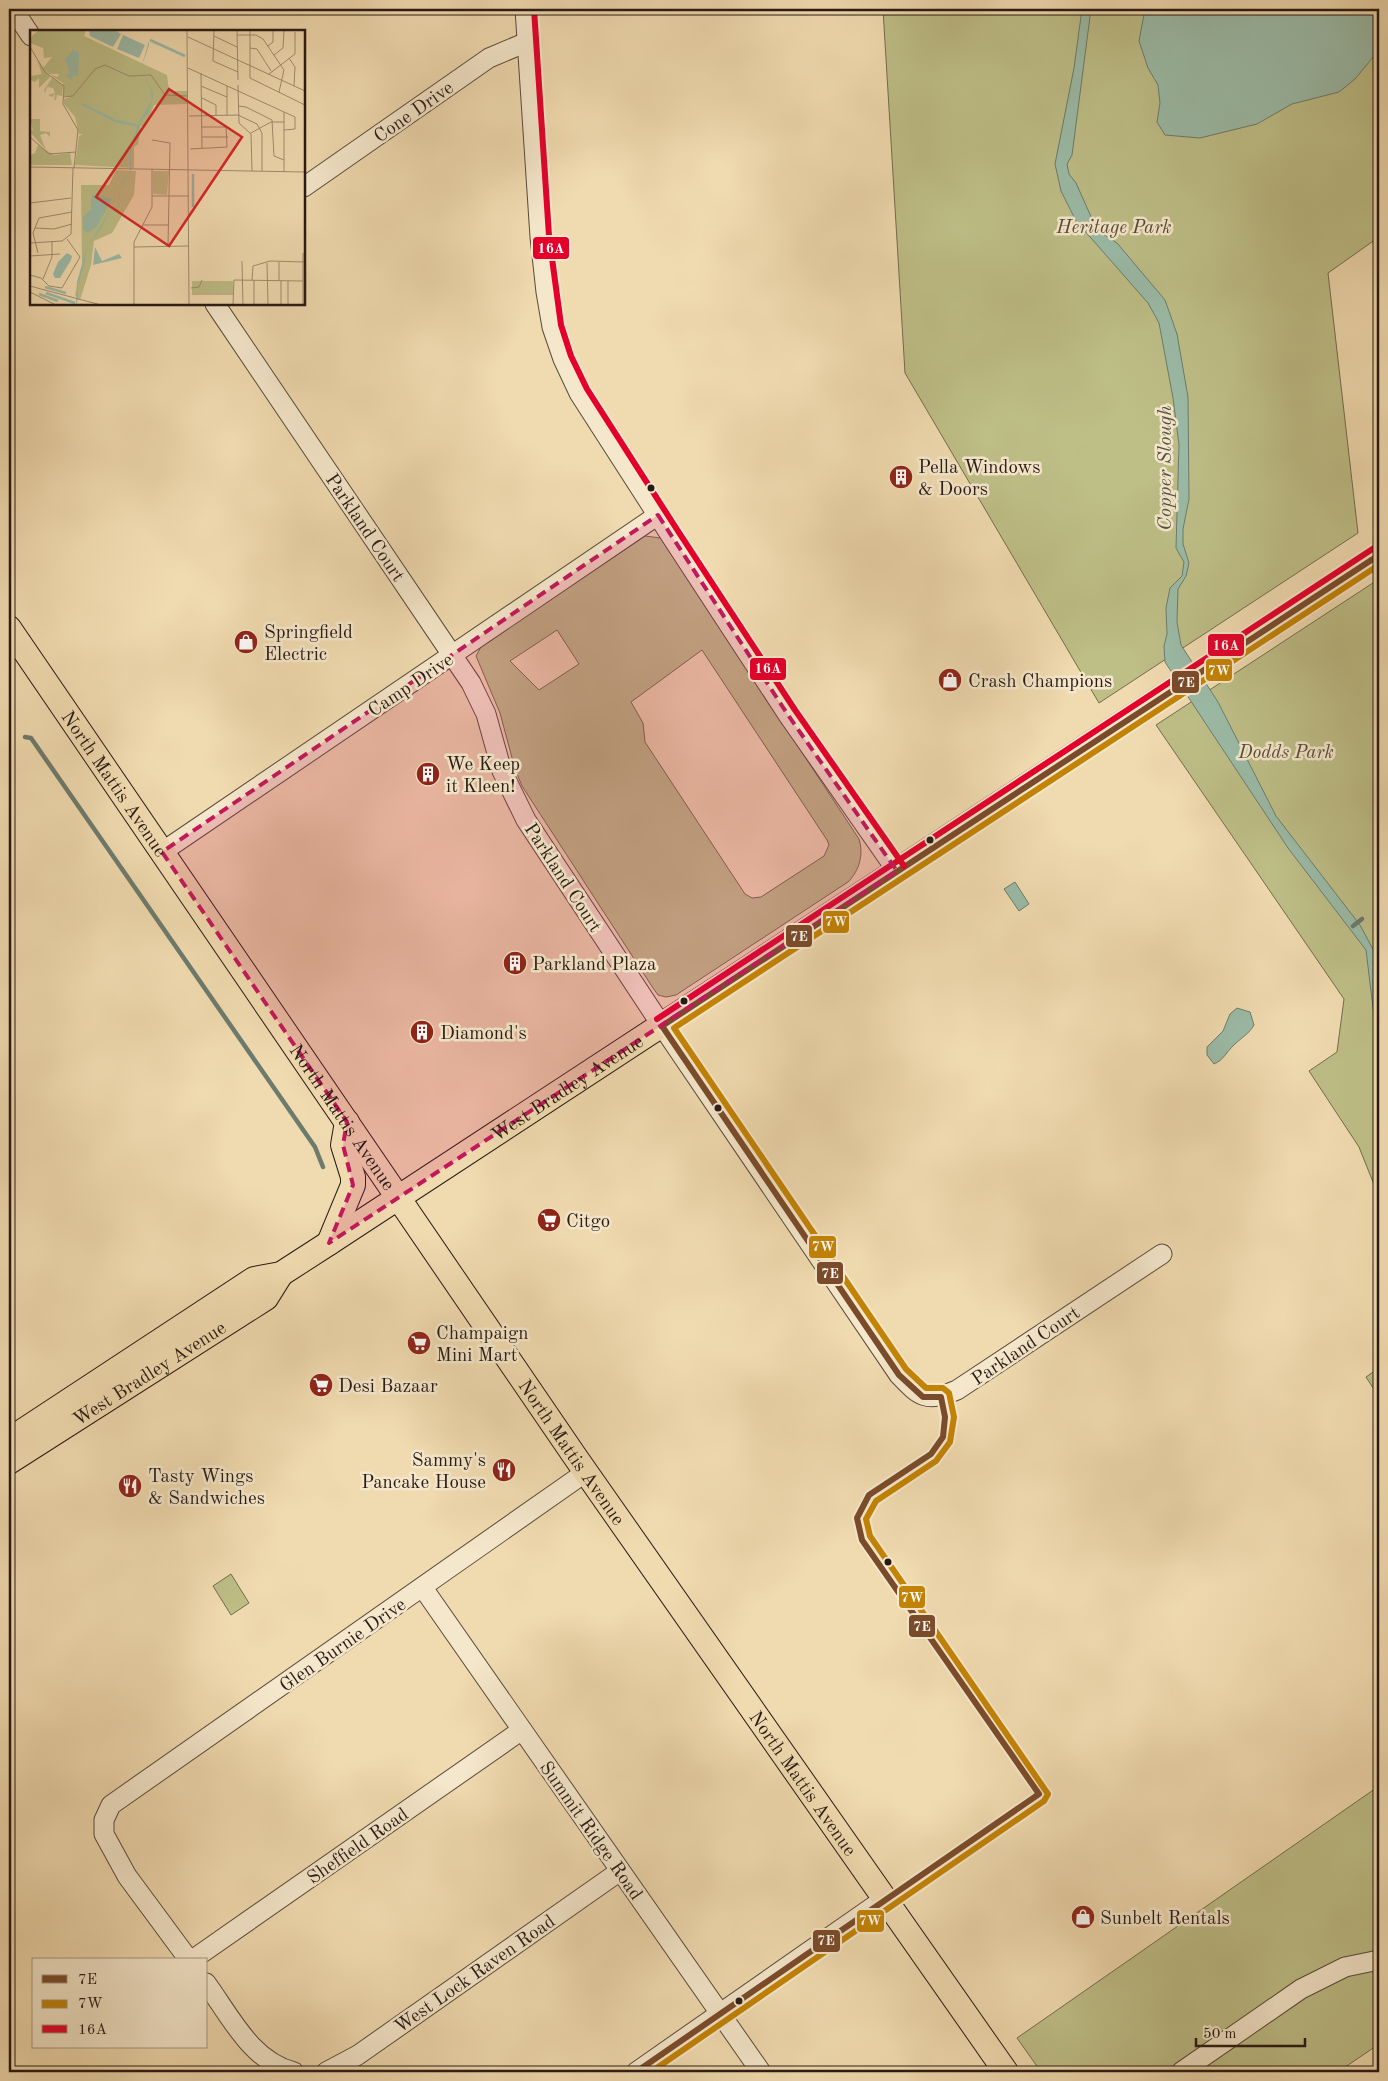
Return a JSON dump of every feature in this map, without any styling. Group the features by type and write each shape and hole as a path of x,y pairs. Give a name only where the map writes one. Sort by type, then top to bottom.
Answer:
{"main road":[{"name":"West Bradley Avenue","path":"9,1440 254,1279 281,1274 329,1243 1379,555"},
{"name":"North Mattis Avenue","path":"9,628 586,1472 1006,2072"},
{"path":"329,1243 353,1185 353,1177 343,1145 347,1122"},
{"name":"West Bradley Avenue","path":"9,1462 266,1298 281,1274"}],"street":[{"path":"12,9 30,35"},
{"path":"525,9 540,238 547,301 552,327 563,360 579,393 788,715 897,871"},
{"name":"Cone Drive","path":"305,186 489,58 527,42"},
{"name":"Parkland Court","path":"216,305 470,683 486,714 502,771 514,799 662,1026 899,1375 923,1397 942,1397 956,1390 1162,1254"},
{"name":"Camp Drive","path":"162,852 658,515"},
{"name":"Glen Burnie Drive","path":"189,1958 127,1876 104,1834 104,1820 111,1805 586,1472"},
{"name":"Summit Ridge Road","path":"423,1588 761,2072"},
{"name":"Sheffield Road","path":"194,1958 522,1730"},
{"name":"West Lock Raven Road","path":"326,2072 358,2055 620,1871"},
{"path":"636,2072 884,1899"},
{"path":"1181,2072 1301,1989 1345,1967 1379,1960"},
{"path":"208,1986 256,2052 270,2063 294,2072"}],"highlighted area":[{"path":"658,515 788,715 897,871 329,1243 353,1185 343,1145 347,1122 162,852"}],"green space":[{"name":"Heritage Park","path":"883,9 1379,9 1379,237 1328,273 1358,533 1099,703 905,373"},
{"path":"645,536 661,538 859,839 861,857 855,873 848,882 676,995 666,997 658,995 522,786 515,769 500,713 476,656 482,645","holes":["557,630 579,664 539,690 510,661","702,650 829,845 824,856 761,897 752,898 745,894 645,742 643,723 631,702"]},
{"name":"Dodds Park","path":"1379,579 1379,1197 1359,1147 1309,1071 1337,1052 1344,999 1156,725"},
{"path":"1379,1368 1379,1397 1366,1377"},
{"path":"231,1574 249,1603 231,1615 213,1586"},
{"path":"1379,1786 1379,2044 1338,2072 1041,2072 1017,2038"}],"shaded area":[{"path":"1082,9 1091,9 1072,155 1067,164 1069,174 1076,183 1097,230 1117,243 1165,300 1177,334 1188,397 1189,499 1183,529 1183,544 1189,563 1186,576 1178,589 1177,622 1181,645 1218,702 1276,816 1360,925 1375,953 1379,997 1379,1057 1366,950 1288,848 1165,662 1166,608 1170,588 1182,576 1184,562 1176,548 1179,445 1173,398 1159,323 1148,303 1076,221 1061,191 1055,164 1074,68"},
{"path":"1145,9 1379,9 1379,50 1355,79 1339,92 1292,104 1257,124 1200,138 1165,135 1157,122 1160,103 1158,85 1148,68 1139,41"},
{"path":"1015,882 1029,904 1019,911 1004,889"},
{"path":"1237,1008 1250,1012 1254,1025 1223,1058 1214,1064 1207,1055 1207,1047 1223,1031 1230,1014"}],"waterway":[{"path":"25,737 31,738 315,1147 323,1167"},
{"path":"1353,926 1362,919"}],"transit line":[{"name":"16A","path":"534,9 549,236 561,325 571,356 587,389 676,528 795,710 904,866"},
{"name":"16A","path":"657,1019 1374,548"},
{"name":"7E","path":"636,2072 1039,1794 862,1540 857,1518 869,1495 931,1454 943,1437 945,1417 941,1397 923,1397 899,1375 662,1026 1379,555"},
{"name":"7W","path":"651,2072 1044,1801 1048,1794 870,1536 866,1519 876,1501 936,1461 950,1442 954,1417 949,1393 943,1388 926,1388 906,1369 674,1028 1379,565"}],"place":[{"name":"Pella Windows & Doors","path":"901,477"},
{"name":"Springfield Electric","path":"246,642"},
{"name":"Crash Champions","path":"950,680"},
{"name":"We Keep it Kleen!","path":"428,774"},
{"name":"Parkland Plaza","path":"515,963"},
{"name":"Diamond's","path":"422,1032"},
{"name":"Citgo","path":"549,1220"},
{"name":"Champaign Mini Mart","path":"419,1343"},
{"name":"Desi Bazaar","path":"321,1385"},
{"name":"Sammy's Pancake House","path":"504,1470"},
{"name":"Tasty Wings & Sandwiches","path":"130,1486"},
{"name":"Sunbelt Rentals","path":"1083,1917"}],"water label":[{"name":"Copper Slough","path":"1164,468"}]}
